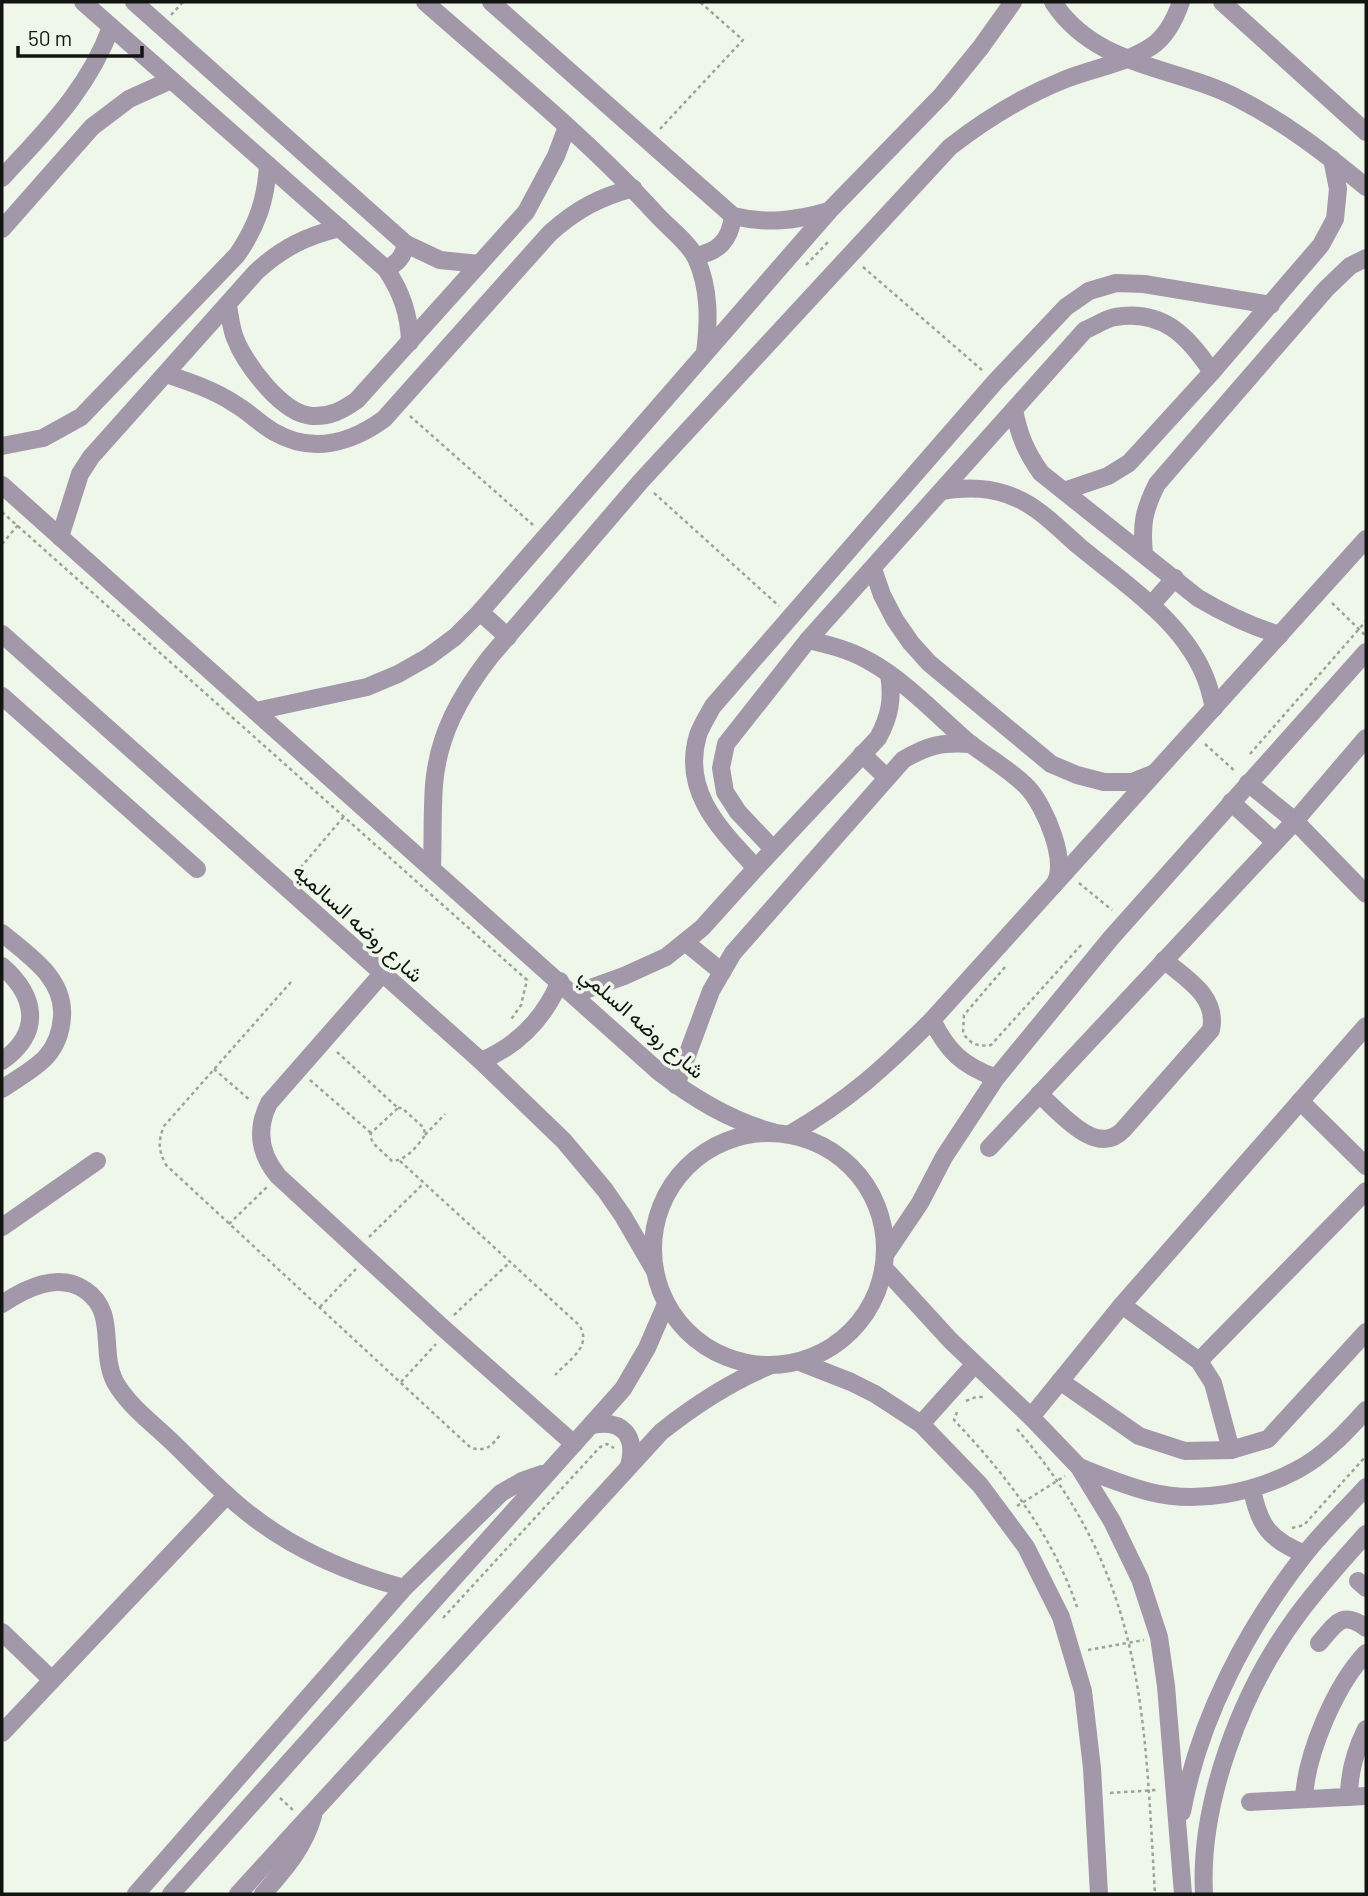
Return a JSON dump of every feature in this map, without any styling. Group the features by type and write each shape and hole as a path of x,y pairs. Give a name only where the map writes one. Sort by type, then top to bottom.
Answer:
{"street":[{"path":"83,2 386,270 405,302 410,342"},
{"path":"134,2 406,244 440,260 479,264"},
{"path":"425,2 633,188 695,256 705,285 709,319 705,353"},
{"path":"491,2 733,216 775,222 800,220 829,211"},
{"path":"256,710 367,687 398,674 428,657 480,612 829,211 942,95 1013,2"},
{"path":"1053,2 1078,32 1101,47 1155,70 1202,83 1238,98 1298,133 1366,187"},
{"path":"432,867 434,786 439,751 451,717 468,685 642,481 950,147 976,126 1034,92 1126,59 1153,46 1173,24 1181,2"},
{"path":"1222,2 1366,132"},
{"path":"2,178 81,89 103,49 111,27"},
{"path":"2,229 92,127 129,99 171,80"},
{"path":"228,306 234,337 245,359 275,395 292,409 309,416 327,415 342,410 357,400 526,212 552,166 567,127"},
{"path":"1039,512 1061,489 1108,476 1129,463 1212,372 1321,245 1335,219 1338,188 1332,159"},
{"path":"2,446 43,438 81,417 237,254 251,235 261,213 268,165"},
{"path":"166,374 193,383 233,402 274,432 296,441 319,444 343,442 365,433 384,419 550,233 574,212 602,197 633,188"},
{"path":"526,212 550,233"},
{"path":"695,256 707,254 726,240 732,228 733,216"},
{"path":"60,537 80,474 91,457 256,272 293,243 316,234 341,229"},
{"path":"386,270 396,264 403,255 406,244"},
{"path":"237,254 256,272"},
{"path":"1144,553 1142,529 1146,506 1157,484 1326,289 1350,266 1366,258"},
{"path":"756,868 719,828 701,800 694,768 698,736 713,706 995,382 1066,307 1089,291 1116,283 1144,284 1271,305"},
{"path":"774,849 738,812 725,792 720,768 726,744 808,640 1086,330 1113,317 1144,316 1173,326 1195,347 1212,372"},
{"path":"1014,410 1018,433 1041,473 1198,598 1252,627 1280,635"},
{"path":"2,485 560,981 554,996 535,1024 510,1046 481,1061"},
{"path":"942,491 968,487 993,490 1017,498 1039,512 1151,606 1173,628 1192,653 1207,681 1214,708"},
{"path":"781,1133 828,1113 863,1086 932,1020 1366,539"},
{"path":"873,569 895,620 920,653 1051,764 1104,782 1132,782 1156,773"},
{"path":"1151,606 1175,578"},
{"path":"480,612 508,637"},
{"name":"شارع روضه السالميه","path":"2,634 481,1061 585,1165 623,1216 655,1271"},
{"path":"808,640 851,652 889,674 971,744 1027,787 1043,808 1053,831 1058,856 1057,882 1041,899"},
{"path":"1183,1894 1166,1686 1159,1637 1140,1579 1112,1521 1079,1467 974,1364 885,1261 883,1227 875,1200 860,1177 840,1157 816,1142 781,1133 738,1136 707,1150 681,1173 662,1203 654,1236 655,1271 666,1304 685,1329 709,1349 738,1362 769,1366 800,1362 825,1352 846,1336 864,1317 877,1293 885,1261 944,1157 996,1078 1126,921 1366,652"},
{"path":"574,994 666,957 702,928 878,738 888,718 892,696 889,674"},
{"path":"2,696 197,869"},
{"path":"989,1148 1275,842 1366,738"},
{"path":"676,1085 712,991 733,953 903,760 924,748 947,743 971,744"},
{"path":"862,754 887,777"},
{"path":"1027,787 1051,764"},
{"path":"1248,783 1294,821 1366,894"},
{"path":"1231,802 1275,842"},
{"path":"2,933 50,976 61,999 62,1012 58,1037 52,1048 34,1066 2,1089"},
{"path":"685,942 722,972"},
{"path":"1039,1094 1095,1139 1108,1140 1123,1130 1211,1030 1211,1008 1204,995 1164,960"},
{"path":"2,966 24,988 31,1011 27,1034 21,1044 2,1061"},
{"path":"382,974 269,1103 264,1112 260,1139 263,1153 278,1176 574,1444"},
{"name":"شارع روضه السلمي","path":"560,981 676,1085 726,1115 753,1127 781,1133"},
{"path":"932,1020 942,1040 956,1057 975,1070 996,1078"},
{"path":"1031,1417 1122,1305 1365,1030"},
{"path":"1300,1101 1366,1166"},
{"path":"2,1227 97,1161"},
{"path":"1199,1361 1366,1191"},
{"path":"2,1304 34,1286 56,1282 77,1285 95,1298 100,1306 107,1323 108,1363 121,1391 227,1495 267,1528 319,1558 346,1570 404,1588"},
{"path":"171,1894 623,1389 647,1348 666,1304"},
{"path":"1122,1305 1199,1361 1213,1383 1231,1450"},
{"path":"1060,1381 1139,1436 1185,1451 1231,1450 1268,1439 1366,1332"},
{"path":"800,1362 875,1394 921,1424 980,1485 1032,1559 1060,1617 1083,1691 1099,1894"},
{"path":"921,1424 974,1364"},
{"path":"238,1894 661,1432 697,1404 736,1380 769,1366"},
{"path":"1079,1467 1152,1493 1202,1497 1252,1489 1298,1470 1339,1440 1366,1410"},
{"path":"592,1425 606,1422 620,1427 630,1437 633,1452 629,1466"},
{"path":"136,1894 404,1588 501,1493 522,1481 545,1473"},
{"path":"1179,1833 1188,1782 1203,1735 1245,1645 1305,1554 1366,1486"},
{"path":"1252,1489 1256,1511 1267,1531 1284,1546 1305,1554"},
{"path":"2,1733 227,1495"},
{"path":"1204,1894 1208,1832 1217,1787 1230,1743 1247,1701 1268,1660 1293,1621 1320,1585 1366,1534"},
{"path":"1319,1643 1344,1619 1352,1619 1366,1628"},
{"path":"2,1632 52,1680"},
{"path":"1304,1799 1305,1779 1317,1742 1337,1697 1366,1653"},
{"path":"1250,1802 1358,1797 1349,1778 1353,1760 1366,1729"},
{"path":"263,1894 298,1853 309,1832 309,1814"}],"path":[{"path":"648,141 743,40 700,2"},
{"path":"814,229 995,382"},
{"path":"397,404 546,537"},
{"path":"642,481 792,617"},
{"path":"2,544 30,510"},
{"path":"2,512 527,980 521,1005 508,1024"},
{"path":"1319,592 1366,636"},
{"path":"1244,761 1366,621"},
{"path":"1192,732 1248,783"},
{"path":"285,886 357,801"},
{"path":"1065,872 1126,921"},
{"path":"964,1015 962,1027 966,1038 977,1045 990,1045 1084,942"},
{"path":"290,982 164,1126 158,1139 159,1153 166,1165 471,1448 482,1451 489,1448 501,1434"},
{"path":"324,1040 398,1108 402,1108 424,1128 425,1135"},
{"path":"214,1069 264,1112"},
{"path":"298,1070 371,1133"},
{"path":"398,1108 371,1133 371,1140 392,1161 400,1161 583,1331 583,1346 555,1374"},
{"path":"400,1161 445,1114"},
{"path":"229,1224 278,1176"},
{"path":"320,1307 362,1253 424,1183"},
{"path":"401,1382 445,1329 510,1262"},
{"path":"440,1622 600,1447 611,1445 616,1452"},
{"path":"1286,1526 1293,1528 1304,1525 1366,1456"},
{"path":"1003,1515 1079,1467"},
{"path":"1071,1653 1159,1637"},
{"path":"268,1786 309,1814"},
{"path":"1093,1794 1175,1789"}]}
